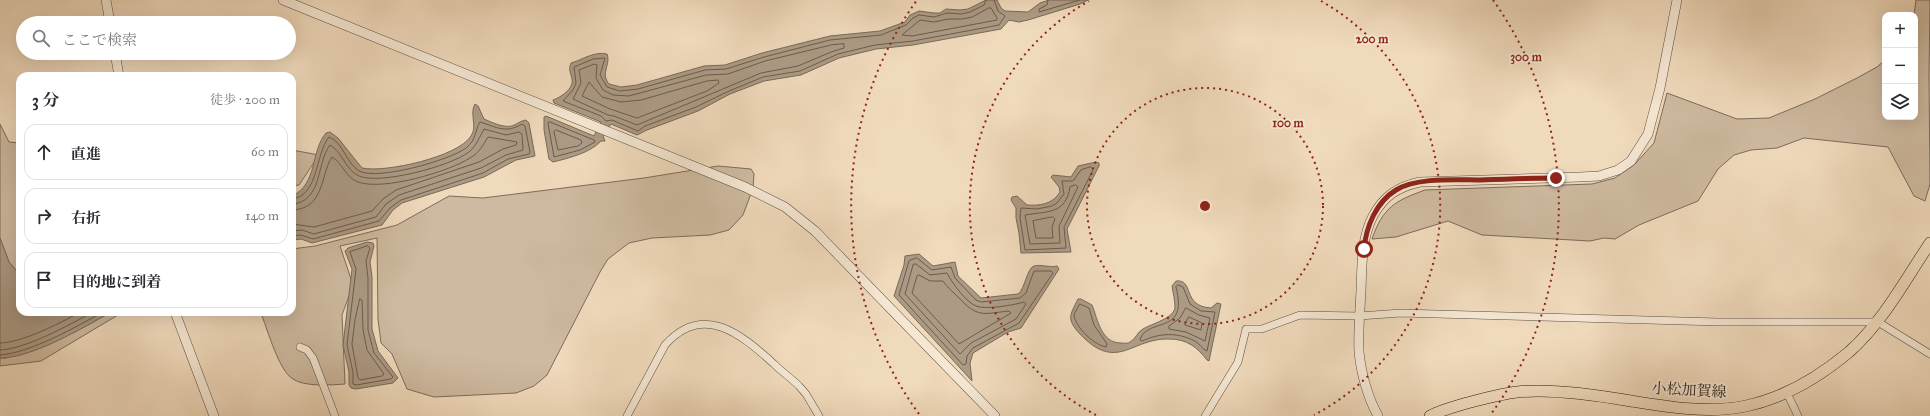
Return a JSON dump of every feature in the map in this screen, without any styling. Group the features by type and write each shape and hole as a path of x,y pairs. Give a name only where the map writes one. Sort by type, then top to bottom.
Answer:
{"main road":[{"name":"小松加賀線","path":"1430,416 1484,399 1518,392 1587,394 1655,405 1711,410 1745,406 1787,393 1818,375 1850,351 1878,322 1930,243"}],"street":[{"path":"106,0 109,16"},
{"path":"283,0 745,187 785,207 802,219 995,416"},
{"path":"1378,416 1366,386 1359,353 1359,316 1364,249 1368,225 1378,209 1386,198 1397,189 1420,182 1598,176 1618,170 1631,161 1648,134 1660,88 1677,0"},
{"path":"116,60 118,72"},
{"path":"1205,416 1238,362 1246,329 1262,329 1300,315 1359,316 1401,313 1718,322 1878,322 1930,354"},
{"path":"176,316 214,416"},
{"path":"627,416 665,345 671,338 690,326 704,325 716,325 728,329 753,346 799,386 806,394 819,416"},
{"path":"300,347 307,350 313,358 335,416"},
{"path":"1787,393 1798,416"}],"shaded area":[{"path":"1916,0 1930,0 1930,184 1925,201 1914,196 1888,147 1804,138 1777,148 1751,150 1734,155 1718,169 1698,201 1639,225 1615,239 1604,238 1590,241 1482,235 1448,221 1396,237 1372,239 1381,219 1391,207 1406,198 1425,190 1592,184 1615,178 1634,165 1654,143 1667,93 1737,119 1769,118 1815,99 1857,78 1882,63 1882,120 1918,120 1918,12 1914,12"},
{"path":"0,124 9,142 16,143 16,270 9,262 0,238"},
{"path":"296,151 319,155 299,185 296,185"},
{"path":"718,166 751,169 754,174 753,188 743,215 729,230 710,235 652,238 629,243 608,259 547,375 534,386 516,393 434,397 407,389 392,354 381,343 378,319 377,238 340,246 353,285 342,315 345,384 325,385 298,382 288,375 283,368 262,316 296,316 296,248 315,246 397,225 449,196 483,198 644,178"},
{"path":"104,316 116,316 41,361 0,366 0,358 6,358 84,327"}],"water":[{"path":"986,0 997,0 1001,8 1005,11 1028,12 1040,3 1049,0 1088,0 1080,4 1028,20 1019,22 1009,20 1001,29 913,45 876,49 839,58 801,75 764,81 730,94 698,111 637,135 611,124 603,136 605,141 601,141 591,149 572,157 553,162 549,159 544,130 544,117 546,116 594,136 601,122 554,103 553,100 563,95 571,86 571,63 588,56 602,53 607,54 608,62 605,76 609,84 621,87 637,85 704,66 725,65 762,53 830,36 880,31 905,22 910,15 919,11 940,13 946,9 968,9"},
{"path":"475,104 478,106 484,119 505,126 512,126 526,120 529,123 535,156 516,160 484,177 402,203 393,210 382,225 312,243 301,239 296,240 296,194 306,184 310,176 318,149 326,133 330,132 338,138 362,168 373,169 403,166 437,157 464,144 471,136 474,128 473,108"},
{"path":"1096,162 1099,163 1099,166 1067,229 1071,252 1021,253 1016,208 1011,200 1012,197 1017,196 1027,205 1037,205 1050,202 1060,192 1059,187 1051,177 1053,175 1071,177 1078,166"},
{"path":"0,238 9,262 16,270 16,316 104,316 72,334 42,348 13,357 0,358"},
{"path":"367,242 373,243 374,246 370,262 372,277 372,329 378,351 398,378 393,383 356,389 351,388 349,385 349,372 343,345 352,269 345,251 348,248"},
{"path":"919,254 933,266 955,262 958,276 981,298 1018,294 1034,266 1057,266 1059,269 1021,328 1008,332 973,353 970,363 972,381 894,296 904,265 905,256"},
{"path":"1176,281 1185,284 1196,303 1211,308 1217,303 1221,304 1209,361 1191,345 1175,339 1156,340 1124,351 1104,351 1093,345 1080,334 1071,321 1071,313 1078,299 1081,299 1092,305 1101,330 1109,339 1114,342 1129,343 1141,330 1162,320 1174,311 1175,304 1172,286"}],"route":[{"path":"1364,249 1368,225 1373,215 1386,198 1397,189 1420,182 1556,178"}]}
